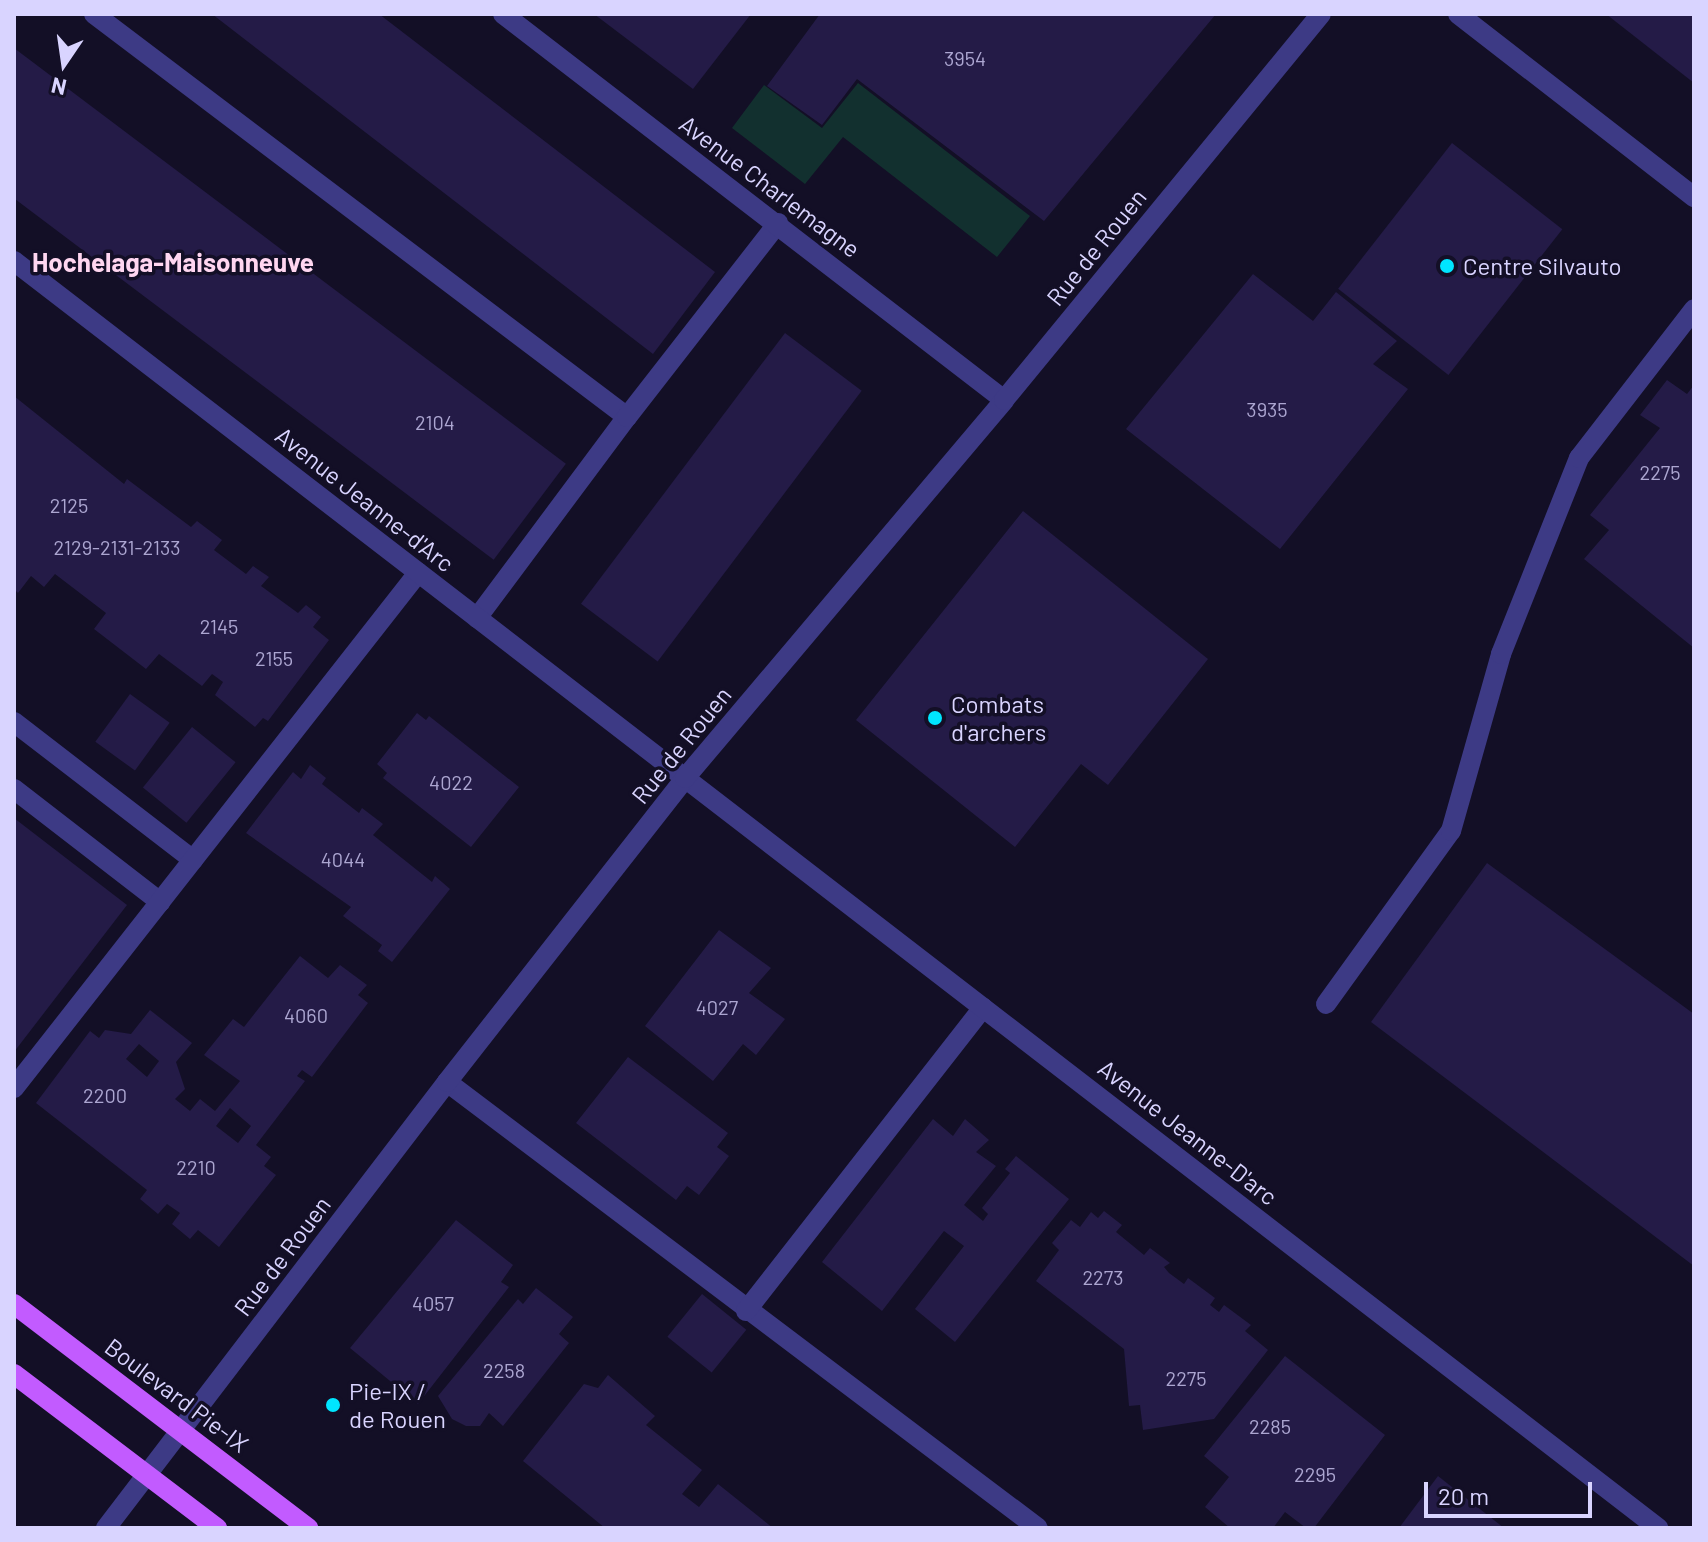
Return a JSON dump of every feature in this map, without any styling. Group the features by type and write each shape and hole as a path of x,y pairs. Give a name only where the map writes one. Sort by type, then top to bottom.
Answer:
{"main road":[{"name":"Boulevard Pie-IX","path":"14,1304 308,1528"},
{"path":"14,1374 217,1528"}],"street":[{"path":"94,14 627,417"},
{"name":"Avenue Charlemagne","path":"503,14 1004,400"},
{"name":"Rue de Rouen","path":"106,1528 178,1430 272,1314 447,1082 685,778 1004,400 1321,14"},
{"path":"1458,14 1694,197"},
{"path":"477,618 627,417 778,223"},
{"name":"Avenue Jeanne-d'Arc","path":"14,261 685,778"},
{"path":"1326,1004 1451,831 1501,654 1579,458 1694,309"},
{"path":"14,1088 418,573"},
{"path":"14,722 193,860"},
{"name":"Avenue Jeanne-D'arc","path":"685,778 1658,1528"},
{"path":"14,789 160,902"},
{"path":"746,1311 983,1008"},
{"path":"447,1082 746,1311 1038,1528"}],"green space":[{"path":"858,83 1030,216 997,257 843,137 805,184 732,128 764,85 822,128"}],"building":[{"path":"212,14 379,14 715,272 653,354"},
{"path":"594,14 751,14 693,89"},
{"path":"820,14 1216,14 1044,221 857,79 822,125 767,86"},
{"path":"1606,14 1694,14 1694,83"},
{"path":"14,48 566,464 494,560 14,198"},
{"name":"Centre Silvauto","path":"1452,143 1562,229 1448,375 1338,289"},
{"path":"1253,274 1313,321 1336,292 1397,341 1373,364 1408,389 1280,549 1126,429"},
{"path":"785,333 862,391 658,662 581,604"},
{"path":"1667,380 1687,394 1694,385 1694,648 1584,559 1609,530 1590,515 1660,428 1640,415"},
{"path":"14,396 124,484 127,479 191,527 197,521 222,540 214,550 246,574 253,566 269,577 261,586 298,613 306,605 321,617 313,627 329,640 268,721 263,718 255,727 215,695 223,682 212,674 202,686 159,654 146,669 94,629 106,613 55,574 44,587 31,576 18,593 14,589"},
{"path":"1023,511 1208,659 1108,785 1081,764 1015,847 856,720"},
{"path":"130,694 170,723 135,771 95,742"},
{"path":"417,713 426,720 429,716 519,787 471,847 383,778 387,773 377,764"},
{"path":"192,727 236,762 186,823 143,788"},
{"path":"310,765 326,778 322,784 359,813 362,808 383,824 373,835 432,882 435,876 450,889 392,962 378,951 382,945 343,916 351,907 246,833 293,772 301,779"},
{"path":"14,818 127,905 14,1052"},
{"path":"1487,863 1694,1014 1694,1266 1371,1022"},
{"path":"719,930 771,968 749,993 785,1019 756,1055 743,1044 713,1081 645,1026"},
{"path":"300,956 328,978 340,965 367,985 358,995 368,1003 312,1077 302,1070 297,1076 305,1081 256,1145 271,1157 264,1166 276,1175 219,1247 198,1230 190,1239 172,1224 180,1213 167,1204 158,1214 140,1199 147,1190 36,1103 90,1031 99,1038 105,1030 131,1034 150,1010 192,1043 176,1062 185,1089 175,1099 190,1111 200,1099 215,1111 240,1081 204,1055 233,1019 244,1027","holes":["139,1044 159,1061 147,1077 126,1059","230,1108 251,1126 238,1143 216,1126"]},
{"path":"628,1057 728,1133 717,1147 729,1156 699,1195 687,1186 676,1200 576,1123"},
{"path":"933,1119 953,1136 965,1119 989,1140 976,1152 996,1166 964,1205 983,1221 988,1214 982,1208 1010,1173 1005,1169 1016,1156 1069,1199 955,1342 915,1309 964,1246 944,1231 882,1311 822,1262"},
{"path":"1104,1211 1122,1225 1116,1232 1144,1255 1150,1248 1170,1263 1164,1267 1169,1273 1184,1284 1188,1278 1215,1298 1210,1305 1219,1312 1224,1305 1251,1325 1245,1331 1268,1350 1214,1419 1143,1430 1140,1405 1129,1406 1124,1349 1036,1281 1059,1250 1052,1243 1071,1220 1080,1227 1091,1212 1098,1218"},
{"path":"456,1220 513,1265 501,1282 509,1287 418,1404 350,1348"},
{"path":"536,1288 573,1317 559,1334 569,1343 503,1426 489,1413 480,1426 466,1426 452,1419 438,1396 518,1299 523,1304"},
{"path":"702,1294 746,1330 712,1373 667,1337"},
{"path":"1285,1356 1385,1435 1314,1528 1306,1528 1285,1512 1273,1528 1230,1528 1205,1507 1229,1477 1204,1456"},
{"path":"608,1375 655,1416 646,1425 702,1470 682,1494 699,1507 718,1484 773,1528 605,1528 523,1461 584,1384 598,1388"},
{"path":"1438,1476 1504,1528 1399,1528"}],"place":[{"name":"Centre Silvauto","path":"1447,266"},
{"name":"Combats d'archers","path":"935,718"},
{"name":"Pie-IX / de Rouen","path":"333,1405"}],"district":[{"name":"Hochelaga-Maisonneuve","path":"173,262"}]}
